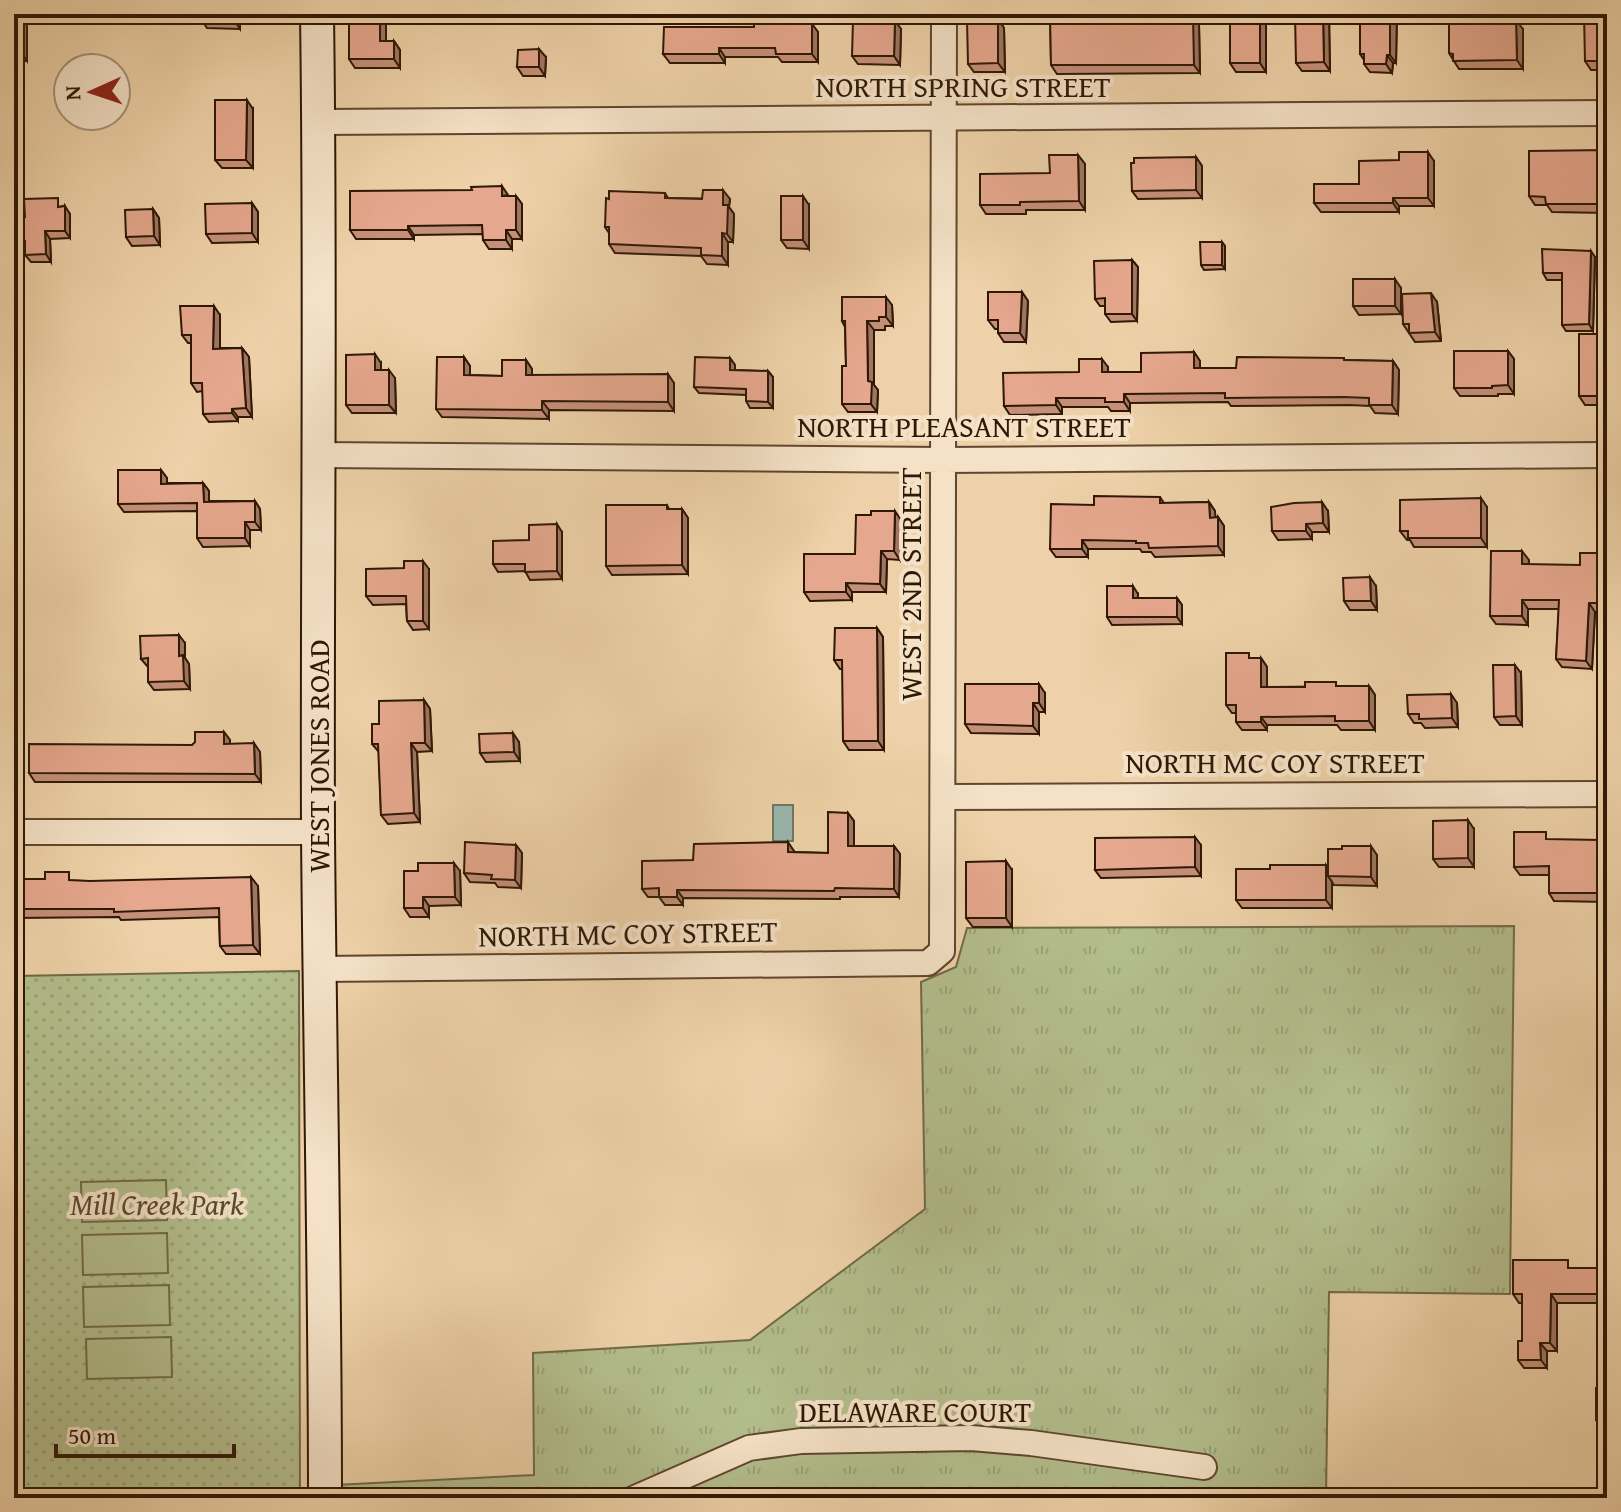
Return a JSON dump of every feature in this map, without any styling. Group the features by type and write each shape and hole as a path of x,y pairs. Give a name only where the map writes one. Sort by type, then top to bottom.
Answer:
{"street":[{"name":"WEST JONES ROAD","path":"317,14 320,455 318,832 325,1498"},
{"name":"WEST 2ND STREET","path":"934,958 942,951 944,934 944,14"},
{"name":"NORTH SPRING STREET","path":"319,122 1607,113"},
{"name":"NORTH PLEASANT STREET","path":"320,455 943,460 1607,455"},
{"name":"NORTH MC COY STREET","path":"943,797 1607,794"},
{"path":"14,832 318,832"},
{"name":"NORTH MC COY STREET","path":"320,969 928,963 934,958"},
{"name":"DELAWARE COURT","path":"635,1498 749,1448 801,1441 971,1438 1031,1443 1204,1467"}],"green space":[{"path":"14,14 132,14 131,21 14,20"},
{"path":"1514,926 1510,1294 1329,1292 1326,1498 337,1498 335,1485 534,1475 533,1353 750,1340 925,1209 921,982 956,967 967,928"},
{"name":"Mill Creek Park","path":"299,971 300,1498 14,1498 14,976"},
{"path":"166,1180 167,1220 82,1222 81,1182"},
{"path":"167,1233 168,1273 83,1275 82,1235"},
{"path":"169,1285 170,1325 84,1327 83,1287"},
{"path":"171,1337 172,1377 87,1379 86,1339"}],"shaded area":[{"path":"773,805 793,805 793,841 773,841"}],"building":[{"path":"14,14 21,14 21,52 15,52 16,104 14,104"},
{"path":"201,14 234,14 234,20 201,19"},
{"path":"349,14 380,14 380,41 394,41 394,59 349,59"},
{"path":"1050,14 1120,14 1120,19 1193,15 1194,65 1051,65"},
{"path":"1295,14 1323,14 1324,62 1296,63"},
{"path":"1360,14 1390,14 1390,55 1387,55 1386,64 1364,64 1364,54 1360,54"},
{"path":"1449,14 1478,14 1478,20 1516,20 1517,60 1453,61 1453,54 1449,53"},
{"path":"1584,14 1607,14 1607,61 1585,61"},
{"path":"1230,17 1260,17 1260,63 1230,63"},
{"path":"998,19 998,63 968,64 967,20"},
{"path":"853,20 895,21 894,56 852,56"},
{"path":"754,24 812,24 812,54 776,54 775,48 719,48 719,54 663,54 664,27 754,27"},
{"path":"539,49 539,67 517,67 518,50"},
{"path":"215,100 247,100 246,160 215,160"},
{"path":"1607,150 1607,204 1546,204 1545,197 1529,196 1529,151"},
{"path":"1399,152 1428,152 1428,198 1393,198 1393,203 1314,203 1314,184 1359,184 1359,161 1399,160"},
{"path":"1049,155 1078,155 1079,201 980,205 980,174 1050,173"},
{"path":"1196,157 1196,190 1132,191 1131,163 1134,163 1134,158"},
{"path":"502,186 502,196 516,196 516,230 506,230 506,240 483,240 482,225 350,230 350,191 472,190 471,187"},
{"path":"703,190 723,190 723,205 728,205 727,234 722,233 722,256 701,255 701,248 609,244 609,227 605,227 609,191 665,193 665,198 702,199"},
{"path":"781,196 803,196 803,240 781,240"},
{"path":"58,198 58,207 65,206 65,231 45,231 46,254 25,255 25,241 14,241 14,217 25,217 24,199"},
{"path":"252,203 252,233 206,234 205,204"},
{"path":"153,209 154,236 126,237 125,210"},
{"path":"1200,242 1222,242 1222,265 1201,265"},
{"path":"1542,249 1591,251 1589,324 1562,325 1562,273 1543,273"},
{"path":"1132,260 1132,314 1105,314 1105,298 1095,299 1094,261"},
{"path":"1353,279 1395,279 1395,306 1353,306"},
{"path":"988,292 1022,292 1020,333 998,333 998,320 988,320"},
{"path":"1431,293 1435,332 1409,333 1409,324 1403,324 1402,294"},
{"path":"842,297 886,297 886,317 879,317 879,321 867,321 871,404 842,404 842,366 846,366"},
{"path":"180,306 214,306 213,349 242,348 246,408 232,409 232,413 203,414 202,383 191,383 191,335 182,335"},
{"path":"1579,334 1607,334 1607,396 1579,396"},
{"path":"1454,351 1508,351 1508,385 1454,388"},
{"path":"1194,352 1194,368 1236,368 1237,357 1393,361 1392,405 1369,405 1369,398 1225,398 1225,393 1124,394 1124,402 1105,402 1105,398 1056,398 1056,405 1004,406 1003,373 1079,372 1079,359 1102,359 1102,372 1141,372 1141,353"},
{"path":"375,354 375,370 389,370 389,405 346,405 346,355"},
{"path":"437,357 464,357 464,375 502,376 502,360 526,360 526,375 668,374 668,402 542,401 542,410 436,409"},
{"path":"695,357 730,358 730,370 768,371 768,402 746,401 746,389 694,387"},
{"path":"118,470 161,470 161,484 203,483 204,502 255,501 255,522 245,522 245,538 197,538 197,503 118,504"},
{"path":"1094,496 1160,497 1160,503 1209,502 1210,518 1218,517 1218,546 1149,548 1148,543 1136,541 1082,540 1082,549 1050,549 1051,504 1094,505"},
{"path":"1481,498 1481,538 1408,538 1408,531 1400,531 1400,500"},
{"path":"1322,502 1323,523 1306,524 1306,531 1272,531 1271,507"},
{"path":"606,505 667,505 667,509 682,509 682,565 606,566"},
{"path":"871,511 895,511 894,551 881,551 880,584 846,583 846,592 804,592 804,554 855,554 856,515 871,515"},
{"path":"557,524 557,571 525,572 525,564 493,564 493,541 529,540 529,525"},
{"path":"1491,551 1522,551 1522,564 1580,565 1580,553 1607,553 1607,603 1589,603 1586,661 1556,659 1559,600 1522,600 1522,616 1490,616"},
{"path":"404,561 423,561 423,621 407,621 406,596 366,596 366,569 404,568"},
{"path":"1370,577 1371,601 1344,601 1343,578"},
{"path":"1107,586 1133,586 1133,598 1177,598 1177,617 1107,617"},
{"path":"835,628 877,628 878,741 843,741 842,660 834,660"},
{"path":"179,635 184,681 148,682 148,658 141,659 140,636"},
{"path":"1226,653 1249,653 1249,658 1261,658 1261,687 1305,687 1305,682 1369,686 1369,721 1335,721 1335,716 1261,717 1261,722 1236,722 1236,705 1226,705"},
{"path":"1493,665 1515,665 1516,716 1494,717"},
{"path":"965,684 1039,684 1039,703 1033,703 1033,726 965,724"},
{"path":"1451,694 1452,718 1419,719 1419,714 1408,714 1407,695"},
{"path":"1607,696 1607,726 1604,726 1604,697"},
{"path":"424,700 425,743 411,743 414,813 381,815 378,744 372,744 372,724 379,724 379,701"},
{"path":"195,732 224,732 224,744 254,743 255,774 29,773 29,744 192,745"},
{"path":"513,733 514,752 480,753 479,734"},
{"path":"828,812 848,813 848,846 894,846 894,889 677,890 677,897 659,897 659,888 642,889 642,861 693,860 694,844 788,842 788,852 828,853"},
{"path":"1468,820 1468,858 1433,859 1433,821"},
{"path":"1514,832 1546,832 1546,839 1601,840 1601,853 1607,854 1606,893 1549,893 1549,866 1514,867"},
{"path":"1195,837 1195,867 1095,870 1095,838"},
{"path":"465,842 516,845 515,880 464,873"},
{"path":"1342,846 1371,846 1371,877 1328,876 1328,849 1342,849"},
{"path":"1006,861 1006,918 966,918 966,862"},
{"path":"418,863 454,863 455,897 423,897 423,908 404,908 404,871 418,871"},
{"path":"1270,865 1326,865 1326,900 1236,900 1236,869 1270,869"},
{"path":"45,872 69,872 69,880 90,881 251,877 253,945 220,946 219,908 114,912 114,909 14,909 14,879 45,879"},
{"path":"1513,1260 1568,1260 1568,1268 1607,1268 1607,1307 1598,1307 1598,1294 1551,1294 1550,1343 1540,1343 1541,1360 1518,1360 1518,1341 1522,1341 1522,1294 1513,1294"},
{"path":"1596,1388 1607,1388 1607,1420 1596,1420"}]}
